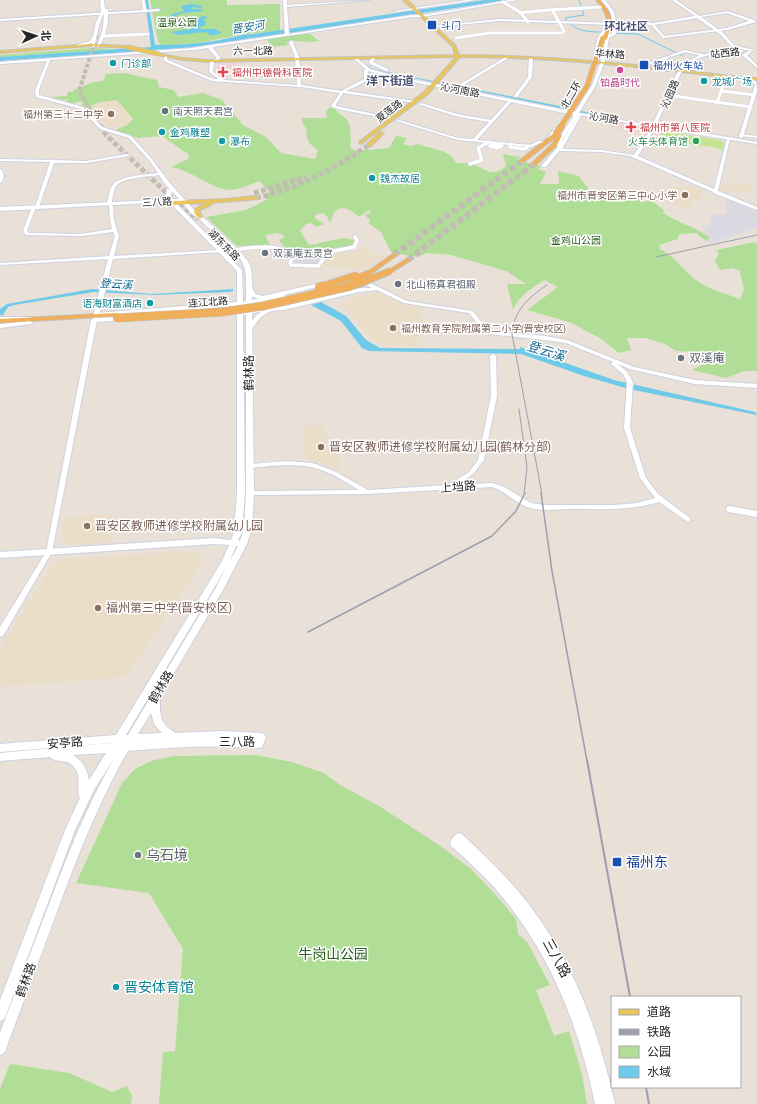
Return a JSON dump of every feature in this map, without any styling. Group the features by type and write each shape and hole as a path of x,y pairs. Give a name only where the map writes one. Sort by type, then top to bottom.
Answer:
{"highway":[{"name":"北二环","path":"595,0 606,16 608,24"},
{"path":"598,0 609,13 615,17"},
{"name":"北二环","path":"538,157 526,158 531,158 538,157 548,151 559,139 590,87 607,33 609,13"},
{"name":"北二环","path":"538,157 546,142 559,139"},
{"path":"281,296 335,283 368,272 394,255"},
{"path":"289,304 358,288 392,272 408,260"},
{"name":"连江北路","path":"2,322 95,318 250,306 317,292 346,283 368,272"},
{"name":"连江北路","path":"117,316 222,312 263,306 359,284 392,272"}],"main road":[{"path":"93,46 99,35 104,13 104,0"},
{"path":"405,0 417,9"},
{"path":"409,0 422,15 455,47 460,55"},
{"path":"546,142 569,112 585,87 592,61 607,33 615,24 615,17 612,11 603,0"},
{"path":"674,0 718,30 734,47 754,50"},
{"path":"436,26 500,20 653,25 728,12"},
{"path":"422,15 458,44 460,55"},
{"path":"562,149 559,139 572,125 594,85 603,61 607,33"},
{"path":"99,35 101,41 105,44 119,47"},
{"path":"77,46 90,42 99,35"},
{"path":"98,46 101,41"},
{"name":"六一北路","path":"0,53 77,46 98,46 127,47 185,58 216,60"},
{"name":"六一北路","path":"0,53 93,46"},
{"name":"六一北路","path":"119,47 166,57 216,60 374,58 460,55"},
{"path":"733,52 736,49 734,47"},
{"path":"754,50 743,54 757,67"},
{"name":"站西路","path":"677,70 693,59 703,55 754,50"},
{"path":"724,53 739,54 750,60"},
{"name":"六一北路","path":"298,59 460,55 508,57"},
{"name":"华林路","path":"460,55 603,61 747,80 757,79"},
{"name":"夏莲路","path":"369,145 458,65 460,55"},
{"name":"华林路","path":"508,57 592,61"},
{"name":"沁河南路","path":"355,58 368,69 544,101"},
{"name":"沁河南路","path":"374,58 371,63 383,69 511,100 569,112"},
{"name":"沁园路","path":"654,126 668,96 677,70"},
{"path":"565,105 572,107"},
{"name":"沁河路","path":"572,107 579,113"},
{"name":"沁河路","path":"569,112 757,145"},
{"name":"夏莲路","path":"361,143 396,120"},
{"name":"沁河路","path":"654,126 757,138"},
{"path":"149,202 167,197 170,194 169,190"},
{"path":"255,195 215,202 178,202 218,199 255,195"},
{"name":"三八路","path":"110,205 149,202 178,202 235,250 246,262 249,286 246,310"},
{"name":"三八路","path":"0,210 178,202"},
{"name":"三八路","path":"178,202 188,218 240,271"},
{"path":"188,218 198,218 197,212 199,208 215,202"},
{"name":"湖东东路","path":"198,218 233,258 240,271"},
{"name":"湖东东路","path":"198,218 236,256 248,272"},
{"path":"0,555 48,554 214,544 238,545 241,494 246,310 241,304 240,271"},
{"path":"217,307 230,303 236,298 238,287 241,282"},
{"path":"257,297 281,296"},
{"path":"246,310 281,296"},
{"path":"95,318 241,304"},
{"path":"95,318 246,310 289,304"},
{"name":"鹤林路","path":"0,1015 70,830 82,803 115,743 248,528 250,493 249,331 246,310"},
{"name":"鹤林路","path":"0,1049 2,1037 77,845 104,785 219,590 238,545"},
{"path":"0,559 48,554"},
{"path":"158,693 155,707 155,719 164,731 174,737"},
{"name":"三八路","path":"222,735 261,737 259,744 204,742 128,743 174,737 222,735"},
{"name":"安亭路","path":"0,757 115,743"},
{"name":"安亭路","path":"0,748 128,743"},
{"path":"0,757 9,759 59,756 73,761 84,774 82,803"},
{"name":"三八路","path":"601,1104 591,1059 579,1021 544,947 502,888 457,841 510,888 531,915 552,948 574,990 586,1021 596,1051 609,1104"}],"street":[{"path":"144,0 145,10"},
{"path":"285,0 287,33"},
{"path":"285,6 368,0"},
{"path":"396,12 474,0"},
{"path":"0,63 209,46 287,33 422,15 516,0"},
{"path":"503,2 520,13 528,22"},
{"path":"520,13 546,9 553,11 601,7"},
{"path":"0,20 158,10"},
{"path":"456,38 489,33 562,33 564,31 553,11"},
{"path":"728,12 755,22"},
{"path":"653,25 662,37 718,30 755,22"},
{"path":"99,35 148,34"},
{"path":"209,46 219,57 216,60 211,72 222,81"},
{"path":"650,63 687,51 703,55"},
{"path":"166,57 166,61 210,80 300,86 343,91 417,103 459,116 491,121"},
{"path":"461,85 508,57"},
{"path":"516,96 530,78 531,58"},
{"path":"49,59 37,90 37,96 82,108 101,128 130,137 150,159 178,202"},
{"path":"298,59 300,86"},
{"path":"368,69 366,71 365,81 343,91 334,104 335,107 396,120 452,138 528,146 540,142 546,142"},
{"path":"717,103 726,77"},
{"path":"743,136 756,83 747,80"},
{"path":"722,91 754,95"},
{"path":"668,96 751,107"},
{"path":"474,140 511,100"},
{"name":"沁园路","path":"635,157 654,126"},
{"path":"715,192 729,139"},
{"path":"470,164 482,160 478,148 489,142"},
{"path":"544,166 562,149 601,151 635,157 757,209"},
{"path":"0,160 93,161 128,155"},
{"path":"0,165 7,161 15,160"},
{"path":"53,160 25,231 28,234 77,235 116,230"},
{"path":"0,170 2,176 0,182"},
{"path":"159,174 160,178 178,202"},
{"path":"0,634 48,554 95,318 117,236 112,220 110,205 117,184 131,179 159,174"},
{"path":"235,250 262,247 280,248 294,254 290,263 291,265 312,267 321,264 329,252 354,247 357,241 355,236"},
{"path":"0,264 221,251"},
{"path":"249,286 253,295 265,298 281,296 349,276 410,302 469,311 474,314 484,329 491,333 545,338 567,342 609,360 636,369 696,382 757,386"},
{"path":"249,331 254,318 275,307 284,308 359,290 365,288 368,283"},
{"path":"359,290 382,290"},
{"path":"448,488 471,473 481,460 494,399 493,356"},
{"path":"609,360 626,375 630,386 628,430 643,478 660,499 688,520"},
{"path":"250,466 293,463 314,466 333,473 367,492"},
{"name":"上垱路","path":"250,493 367,492 494,485 522,502 536,506 627,507 642,505 660,499"},
{"path":"729,509 757,514"}],"shaded area":[{"name":"福州中德骨科医院","path":"236,62 235,71 229,72 227,79 234,81 225,80 216,73 217,63"},
{"name":"福州第三十二中学","path":"117,100 133,119 127,125 117,128 107,126 103,121 99,122 91,108 96,103"},
{"name":"福州市第八医院","path":"616,121 647,129 636,133 617,129 618,127 611,126"},
{"path":"747,183 753,191 721,192 720,190 721,184"},
{"name":"福州市晋安区第三中心小学","path":"693,186 701,189 703,201 690,201 693,206 679,209 664,189"},
{"path":"725,199 757,212 757,228 710,244 706,241 710,238 703,232 706,228 701,225 707,226 712,222 709,214 727,214"},
{"path":"370,248 371,254 388,255 365,269 321,267 329,253 356,251"},
{"path":"297,252 307,253 315,257 324,256 319,264 307,266 293,264 292,263"},
{"name":"福州教育学院附属第二小学(晋安校区)","path":"379,292 399,301 423,306 420,317 423,319 424,338 418,339 418,346 390,346 374,341 354,318 340,306 347,302 345,300"},
{"name":"晋安区教师进修学校附属幼儿园(鹤林分部)","path":"322,425 324,436 338,440 339,470 304,457 303,426"},
{"name":"晋安区教师进修学校附属幼儿园","path":"114,514 110,542 71,545 61,540 65,517"},
{"name":"福州第三中学(晋安校区)","path":"196,551 201,558 201,565 125,677 0,687 0,648 53,564 64,559"}],"green space":[{"name":"温泉公园","path":"150,0 227,0 227,5 280,4 280,31 245,34 198,43 162,46 158,41"},
{"path":"309,33 319,41 287,42 288,45 273,47 266,39"},
{"path":"91,48 118,49 0,57 0,55"},
{"name":"金鸡山公园","path":"124,73 157,80 159,87 174,90 178,97 203,93 222,100 243,125 266,137 281,153 315,159 318,150 310,144 306,135 307,131 301,119 327,118 326,111 332,106 348,122 351,133 350,148 357,151 389,148 396,136 407,138 403,144 411,146 418,144 439,150 445,152 453,158 456,163 472,164 489,172 496,172 506,166 503,154 520,157 517,160 541,166 538,169 546,172 540,184 559,184 558,171 579,176 590,191 620,190 644,202 650,200 664,210 663,213 710,238 706,241 696,233 679,234 678,239 659,245 660,249 665,251 691,276 702,284 740,299 744,289 740,273 741,271 732,268 720,270 715,261 719,253 716,250 755,242 757,243 757,371 744,371 726,378 692,370 703,364 693,352 676,351 665,344 646,338 627,338 631,350 619,353 600,338 569,322 527,310 558,287 544,280 523,296 513,309 507,284 526,284 506,271 451,255 428,253 416,257 391,252 381,232 368,223 371,221 365,215 371,212 369,210 359,217 350,210 342,208 335,212 331,222 323,213 315,215 315,218 324,224 317,227 311,223 306,224 300,231 309,245 344,238 354,240 354,244 349,248 316,252 324,256 315,257 307,253 298,254 284,247 279,240 284,238 283,235 277,233 265,235 270,245 237,246 206,217 246,210 266,200 269,191 259,181 233,190 222,189 186,172 171,167 188,159 189,155 162,136 138,138 115,130 127,125 133,119 117,100 96,103 89,108 78,106 83,104 81,101 71,104 64,102 69,99 62,100 51,97 67,96 68,92 75,91 73,90 94,82 103,81 106,74"},
{"name":"火车头体育馆","path":"659,131 720,140 724,143 723,151 714,147 661,141 659,140 667,136 661,135 662,132 657,132"},
{"name":"牛岗山公园","path":"255,755 292,762 324,773 340,785 379,806 439,845 471,869 495,894 516,919 518,934 527,942 550,985 536,990 554,1036 569,1031 582,1074 587,1104 159,1104 163,1052 175,1051 183,949 149,893 76,883 122,783 135,769 151,761 173,756"},
{"path":"10,1064 69,1073 112,1092 127,1086 132,1096 131,1104 0,1104 0,1089"}],"water":[{"path":"145,0 148,0 155,45 207,42 244,35 485,0 508,0 191,48 0,61 0,57 151,47"},
{"path":"191,4 203,6 201,8 194,7 190,9 201,9 203,11 183,13 174,16 180,22 191,23 202,16 208,17 203,20 206,21 206,25 198,28 215,29 222,33 210,36 208,33 204,32 179,35 171,32 192,29 180,28 177,23 168,19 172,14 184,11 181,6"},
{"path":"359,60 373,69 564,107 564,109 370,69"},
{"path":"92,289 152,294 233,289 233,291 154,295 94,292 14,305 8,307 3,315 0,315 0,309 7,304"},
{"path":"321,302 346,316 366,340 380,348 520,349 520,347 614,380 755,412 757,415 629,389 584,376 521,354 369,351 362,348 341,321 311,305"}],"waterway":[{"path":"579,0 584,15 565,18 572,26 581,30 602,32"},
{"path":"608,33 638,34 683,56"},
{"path":"583,112 605,116"}],"tunnel":[{"path":"97,35 80,88 80,93 100,126"},
{"path":"100,125 106,135 196,221"},
{"path":"256,198 287,189 315,177 369,145"},
{"path":"394,255 522,161"},
{"path":"408,260 534,164"},
{"path":"254,193 306,177"}],"railway":[{"path":"656,257 757,235"},
{"path":"542,494 512,334 516,318 523,305 547,285"},
{"path":"519,409 527,468 524,494"},
{"path":"308,632 492,536 516,511 525,493"},
{"path":"541,493 552,571 587,761"},
{"path":"587,760 630,996"},
{"path":"646,1088 649,1104"}],"place":[{"name":"斗门","path":"432,25"},
{"name":"门诊部","path":"113,63"},
{"name":"福州火车站","path":"644,65"},
{"name":"铂晶时代","path":"620,70"},
{"name":"福州中德骨科医院","path":"223,72"},
{"name":"龙城广场","path":"704,81"},
{"name":"南天照天君宫","path":"165,111"},
{"name":"福州第三十二中学","path":"111,114"},
{"name":"福州市第八医院","path":"631,127"},
{"name":"金鸡雕塑","path":"162,132"},
{"name":"瀑布","path":"222,141"},
{"name":"火车头体育馆","path":"696,141"},
{"name":"魏杰故居","path":"372,178"},
{"name":"福州市晋安区第三中心小学","path":"685,195"},
{"name":"双溪庵五灵宫","path":"265,253"},
{"name":"北山杨真君祖殿","path":"398,284"},
{"name":"语海财富酒店","path":"150,303"},
{"name":"福州教育学院附属第二小学(晋安校区)","path":"393,328"},
{"name":"双溪庵","path":"681,358"},
{"name":"晋安区教师进修学校附属幼儿园(鹤林分部)","path":"321,447"},
{"name":"晋安区教师进修学校附属幼儿园","path":"87,526"},
{"name":"福州第三中学(晋安校区)","path":"98,608"},
{"name":"乌石境","path":"138,855"},
{"name":"福州东","path":"617,862"},
{"name":"晋安体育馆","path":"116,987"}],"district":[{"name":"环北社区","path":"626,26"},
{"name":"洋下街道","path":"390,81"}],"water label":[{"name":"晋安河","path":"248,27"},
{"name":"登云溪","path":"116,284"},
{"name":"登云溪","path":"546,351"}]}
